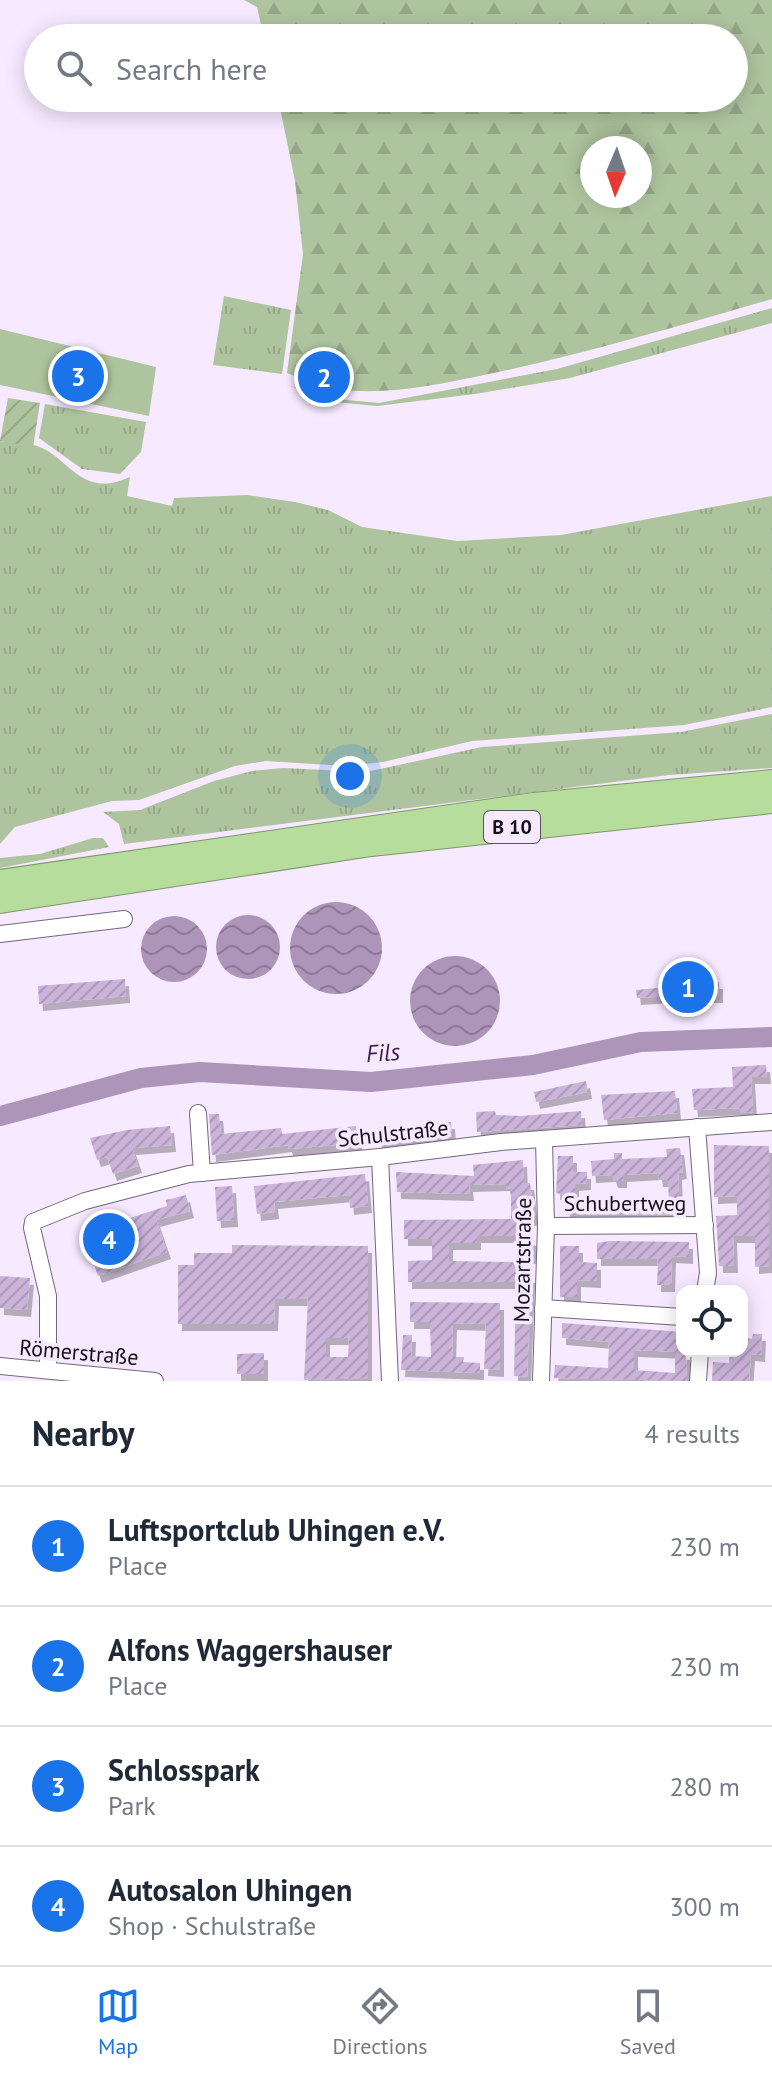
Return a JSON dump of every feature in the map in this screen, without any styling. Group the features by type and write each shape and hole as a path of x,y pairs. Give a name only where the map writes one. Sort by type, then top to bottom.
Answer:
{"highway":[{"name":"B 10","path":"0,882 442,817 772,782"},
{"name":"B 10","path":"0,901 386,842 772,801"}],"street":[{"path":"0,934 124,919"},
{"path":"198,1113 202,1173"},
{"name":"Schulstraße","path":"48,1370 48,1296 33,1222 85,1201 165,1178 202,1173 544,1139 772,1122"},
{"path":"697,1127 705,1225 705,1285"},
{"name":"Mozartstraße","path":"541,1381 546,1226 544,1139"},
{"path":"380,1157 390,1381"},
{"name":"Schubertweg","path":"546,1226 705,1225"},
{"path":"543,1308 676,1317"},
{"path":"698,1381 700,1357"},
{"name":"Römerstraße","path":"0,1366 155,1381"}],"green space":[{"path":"244,0 772,0 772,299 560,358 431,385 353,391 333,389 323,367 315,364 299,378 287,373 303,254 295,181 281,112 748,112 748,24 261,24 257,7"},
{"path":"224,296 291,310 282,374 213,365"},
{"path":"772,308 772,323 570,378 475,394 377,406 335,402 287,385 335,399 379,403 557,369"},
{"path":"0,329 156,367 149,416 0,385"},
{"path":"8,398 40,403 33,447 0,441"},
{"path":"45,404 146,422 141,452 120,474 82,469 39,438"},
{"path":"0,441 37,446 87,480 113,483 130,477 127,496 172,506 174,498 247,495 328,510 362,527 458,541 561,535 772,496 772,707 684,725 472,741 383,762 346,766 266,761 235,766 139,800 112,801 15,827 0,844"},
{"path":"772,714 772,768 669,775 124,844 119,824 103,812 140,810 214,781 252,771 283,768 366,772 482,747 681,732"},
{"path":"93,838 103,838 109,847 0,868 0,858 40,854"}],"water":[{"path":"336,902 354,906 368,916 378,930 382,948 378,966 368,980 354,990 336,994 318,990 304,980 294,966 290,948 294,930 304,916 318,906"},
{"path":"248,915 271,924 280,947 271,970 248,979 225,970 216,947 225,924"},
{"path":"174,916 187,919 197,926 204,936 207,949 204,962 197,972 187,979 174,982 161,979 151,972 144,962 141,949 144,936 151,926 161,919"},
{"path":"455,956 472,959 487,969 497,984 500,1001 497,1018 487,1033 472,1043 455,1046 438,1043 423,1033 413,1018 410,1001 413,984 423,969 438,959"}],"building":[{"path":"125,979 126,996 39,1004 38,986"},
{"path":"658,982 719,982 719,996 695,996 695,1000 669,1000 669,996 637,998 636,990 658,988"},
{"path":"766,1065 767,1077 751,1077 753,1112 740,1113 740,1108 694,1110 692,1089 733,1087 732,1067"},
{"path":"586,1081 588,1092 536,1102 534,1092"},
{"path":"675,1091 677,1113 604,1120 601,1095"},
{"path":"495,1111 496,1115 521,1116 581,1111 582,1125 477,1132 476,1112"},
{"path":"209,1114 219,1114 221,1134 281,1128 282,1134 356,1126 358,1143 289,1149 288,1145 212,1155"},
{"path":"451,1122 452,1136 378,1143 377,1128"},
{"path":"170,1126 172,1145 132,1148 138,1166 113,1174 107,1157 97,1160 90,1138 127,1130"},
{"path":"714,1145 769,1146 769,1266 755,1267 755,1236 733,1236 734,1266 719,1266 716,1216 737,1215 737,1196 714,1197"},
{"path":"680,1148 683,1172 678,1173 679,1203 683,1203 683,1214 566,1215 566,1195 556,1193 558,1156 573,1156 573,1172 587,1172 587,1183 575,1184 575,1204 651,1205 669,1203 668,1180 659,1180 658,1173 623,1175 623,1181 614,1181 612,1175 592,1176 591,1161 614,1159 614,1153 622,1153 622,1159 667,1157 666,1149"},
{"path":"523,1160 524,1183 530,1183 533,1209 533,1219 527,1219 527,1238 534,1239 534,1257 518,1256 518,1238 515,1236 477,1236 477,1243 449,1243 449,1261 517,1262 516,1275 531,1276 527,1377 514,1376 516,1282 408,1282 408,1261 432,1260 432,1239 404,1239 404,1220 511,1219 511,1189 507,1189 506,1184 469,1185 470,1194 397,1192 396,1172 474,1176 473,1165"},
{"path":"365,1174 368,1206 350,1208 349,1195 274,1202 275,1212 257,1214 254,1186"},
{"path":"232,1186 234,1220 217,1221 215,1187"},
{"path":"186,1195 190,1211 156,1220 167,1252 98,1276 86,1241 82,1240 83,1230 90,1231 167,1206 166,1200"},
{"path":"689,1242 689,1257 672,1256 671,1285 657,1285 658,1259 597,1259 597,1243"},
{"path":"232,1245 368,1246 368,1378 304,1380 308,1299 275,1299 274,1324 178,1324 178,1265 194,1265 194,1253 232,1253","holes":["326,1338 349,1338 348,1357 326,1357"]},
{"path":"560,1246 579,1246 579,1262 597,1263 597,1281 577,1280 577,1297 560,1297"},
{"path":"0,1276 30,1278 27,1310 0,1308"},
{"path":"410,1302 500,1303 500,1370 484,1369 486,1324 453,1323 452,1357 464,1357 463,1362 480,1363 480,1373 401,1370 403,1335 412,1335 411,1356 431,1357 430,1322 410,1322"},
{"path":"562,1323 676,1332 676,1352 634,1350 634,1370 675,1373 676,1353 676,1357 686,1357 687,1381 554,1378 555,1365 608,1368 609,1342 562,1338"},
{"path":"753,1334 762,1334 761,1355 751,1354 749,1381 712,1381 713,1362 729,1363 730,1357 748,1357 748,1338 752,1339"},
{"path":"264,1353 264,1374 237,1374 237,1354"}],"waterway":[{"name":"Fils","path":"0,1116 141,1078 200,1072 371,1082 533,1065 641,1042 772,1037"}],"place":[{"name":"Schlosspark","path":"78,376"},
{"name":"Alfons Waggershauser","path":"324,377"},
{"name":"Luftsportclub Uhingen e.V.","path":"688,987"},
{"name":"Autosalon Uhingen","path":"109,1239"}]}
